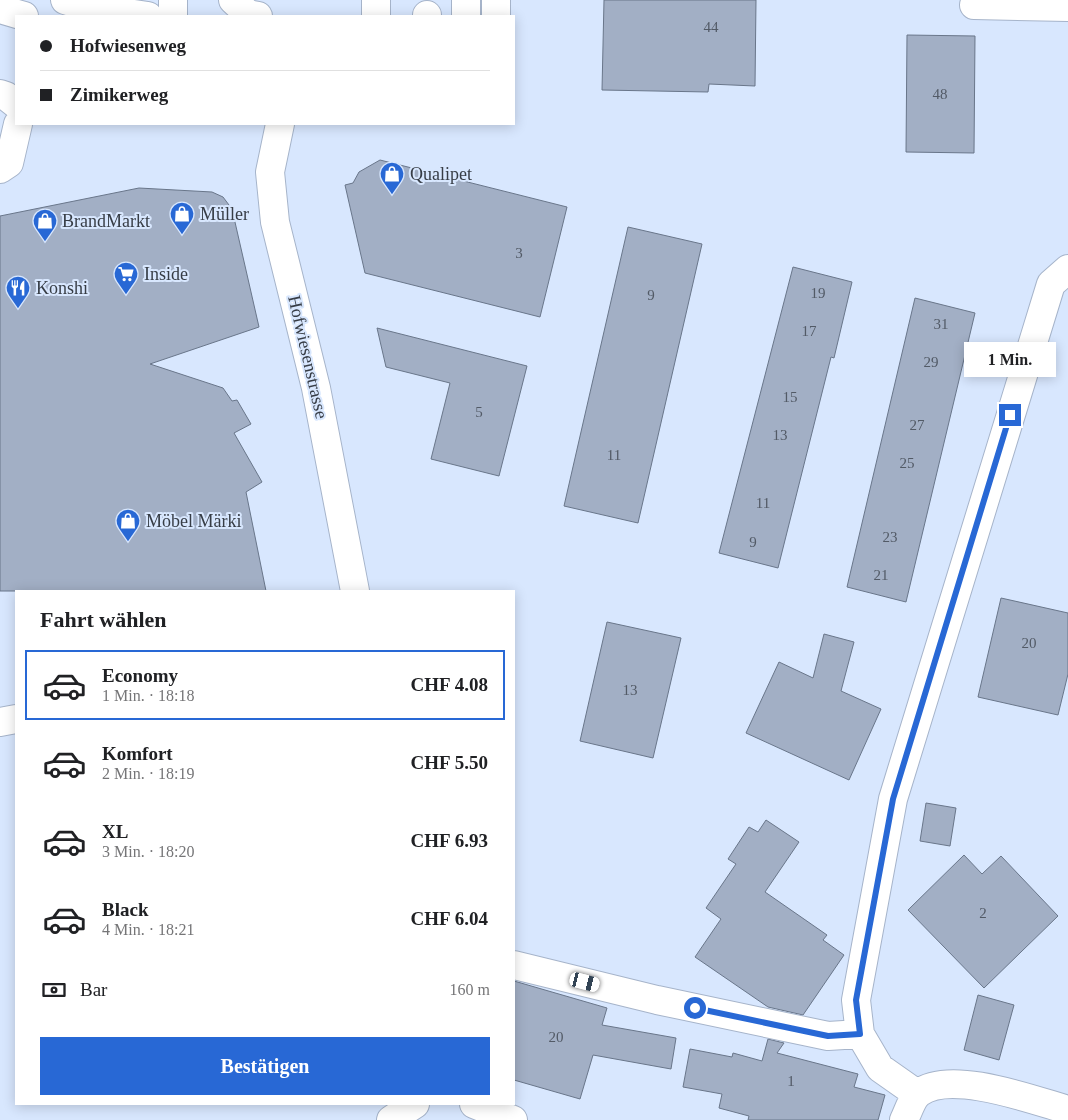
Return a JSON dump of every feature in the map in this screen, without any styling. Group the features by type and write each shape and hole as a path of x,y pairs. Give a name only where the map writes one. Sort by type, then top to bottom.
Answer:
{"street":[{"path":"65,0 103,4 144,15"},
{"path":"173,0 173,15"},
{"path":"233,0 248,14 253,15"},
{"path":"376,0 376,15"},
{"path":"466,0 466,15"},
{"path":"496,0 496,15"},
{"path":"974,5 1068,7"},
{"path":"0,9 21,15"},
{"path":"0,94 15,103"},
{"path":"0,169 9,163 18,125"},
{"name":"Hofwiesenstrasse","path":"280,125 270,172 275,222 316,388 355,590"},
{"path":"917,1094 880,1068 860,1034 856,1000 893,799 1051,284 1068,269"},
{"path":"0,722 15,719"},
{"path":"515,965 657,1000 828,1036 860,1034"},
{"path":"904,1120 917,1094 933,1086 956,1084 991,1089 1068,1110"},
{"path":"391,1120 414,1105"},
{"path":"476,1105 512,1120"}],"building":[{"path":"604,0 756,0 755,86 709,84 708,92 602,90"},
{"path":"907,35 975,36 974,153 906,152"},
{"path":"380,160 567,207 540,317 365,273 345,185 353,183 359,172"},
{"path":"139,188 212,192 223,197 232,209 259,327 150,364 223,388 232,401 237,400 251,424 234,433 262,482 246,492 266,590 0,591 0,216"},
{"path":"628,227 702,244 638,523 564,506"},
{"path":"793,267 852,282 834,358 831,357 778,568 719,553"},
{"path":"915,298 975,313 906,602 847,587"},
{"path":"377,328 527,366 499,476 431,459 450,383 386,367"},
{"path":"1001,598 1068,613 1068,674 1058,715 978,697"},
{"path":"607,622 681,638 653,758 580,741"},
{"path":"824,634 854,642 841,691 881,709 849,780 746,733 779,662 813,678"},
{"path":"926,803 956,808 950,846 920,841"},
{"path":"766,820 799,842 765,892 827,935 823,940 844,955 803,1015 768,1007 695,957 721,919 706,908 736,864 728,859 749,827 758,832"},
{"path":"964,855 982,874 1001,856 1058,916 984,988 908,910"},
{"path":"515,981 607,1008 602,1025 676,1038 671,1069 593,1055 580,1099 515,1080"},
{"path":"978,995 1014,1005 999,1060 964,1050"},
{"path":"768,1039 784,1043 777,1053 858,1074 854,1087 885,1095 878,1120 748,1120 749,1116 719,1108 722,1094 683,1087 690,1049 732,1057 733,1053 762,1061"}],"place":[{"name":"Qualipet","path":"392,195"},
{"name":"Müller","path":"182,235"},
{"name":"BrandMarkt","path":"45,242"},
{"name":"Inside","path":"126,295"},
{"name":"Konshi","path":"18,309"},
{"name":"Möbel Märki","path":"128,542"}],"route":[{"path":"695,1008 828,1036 860,1034 856,1000 893,799 1010,415"}]}
